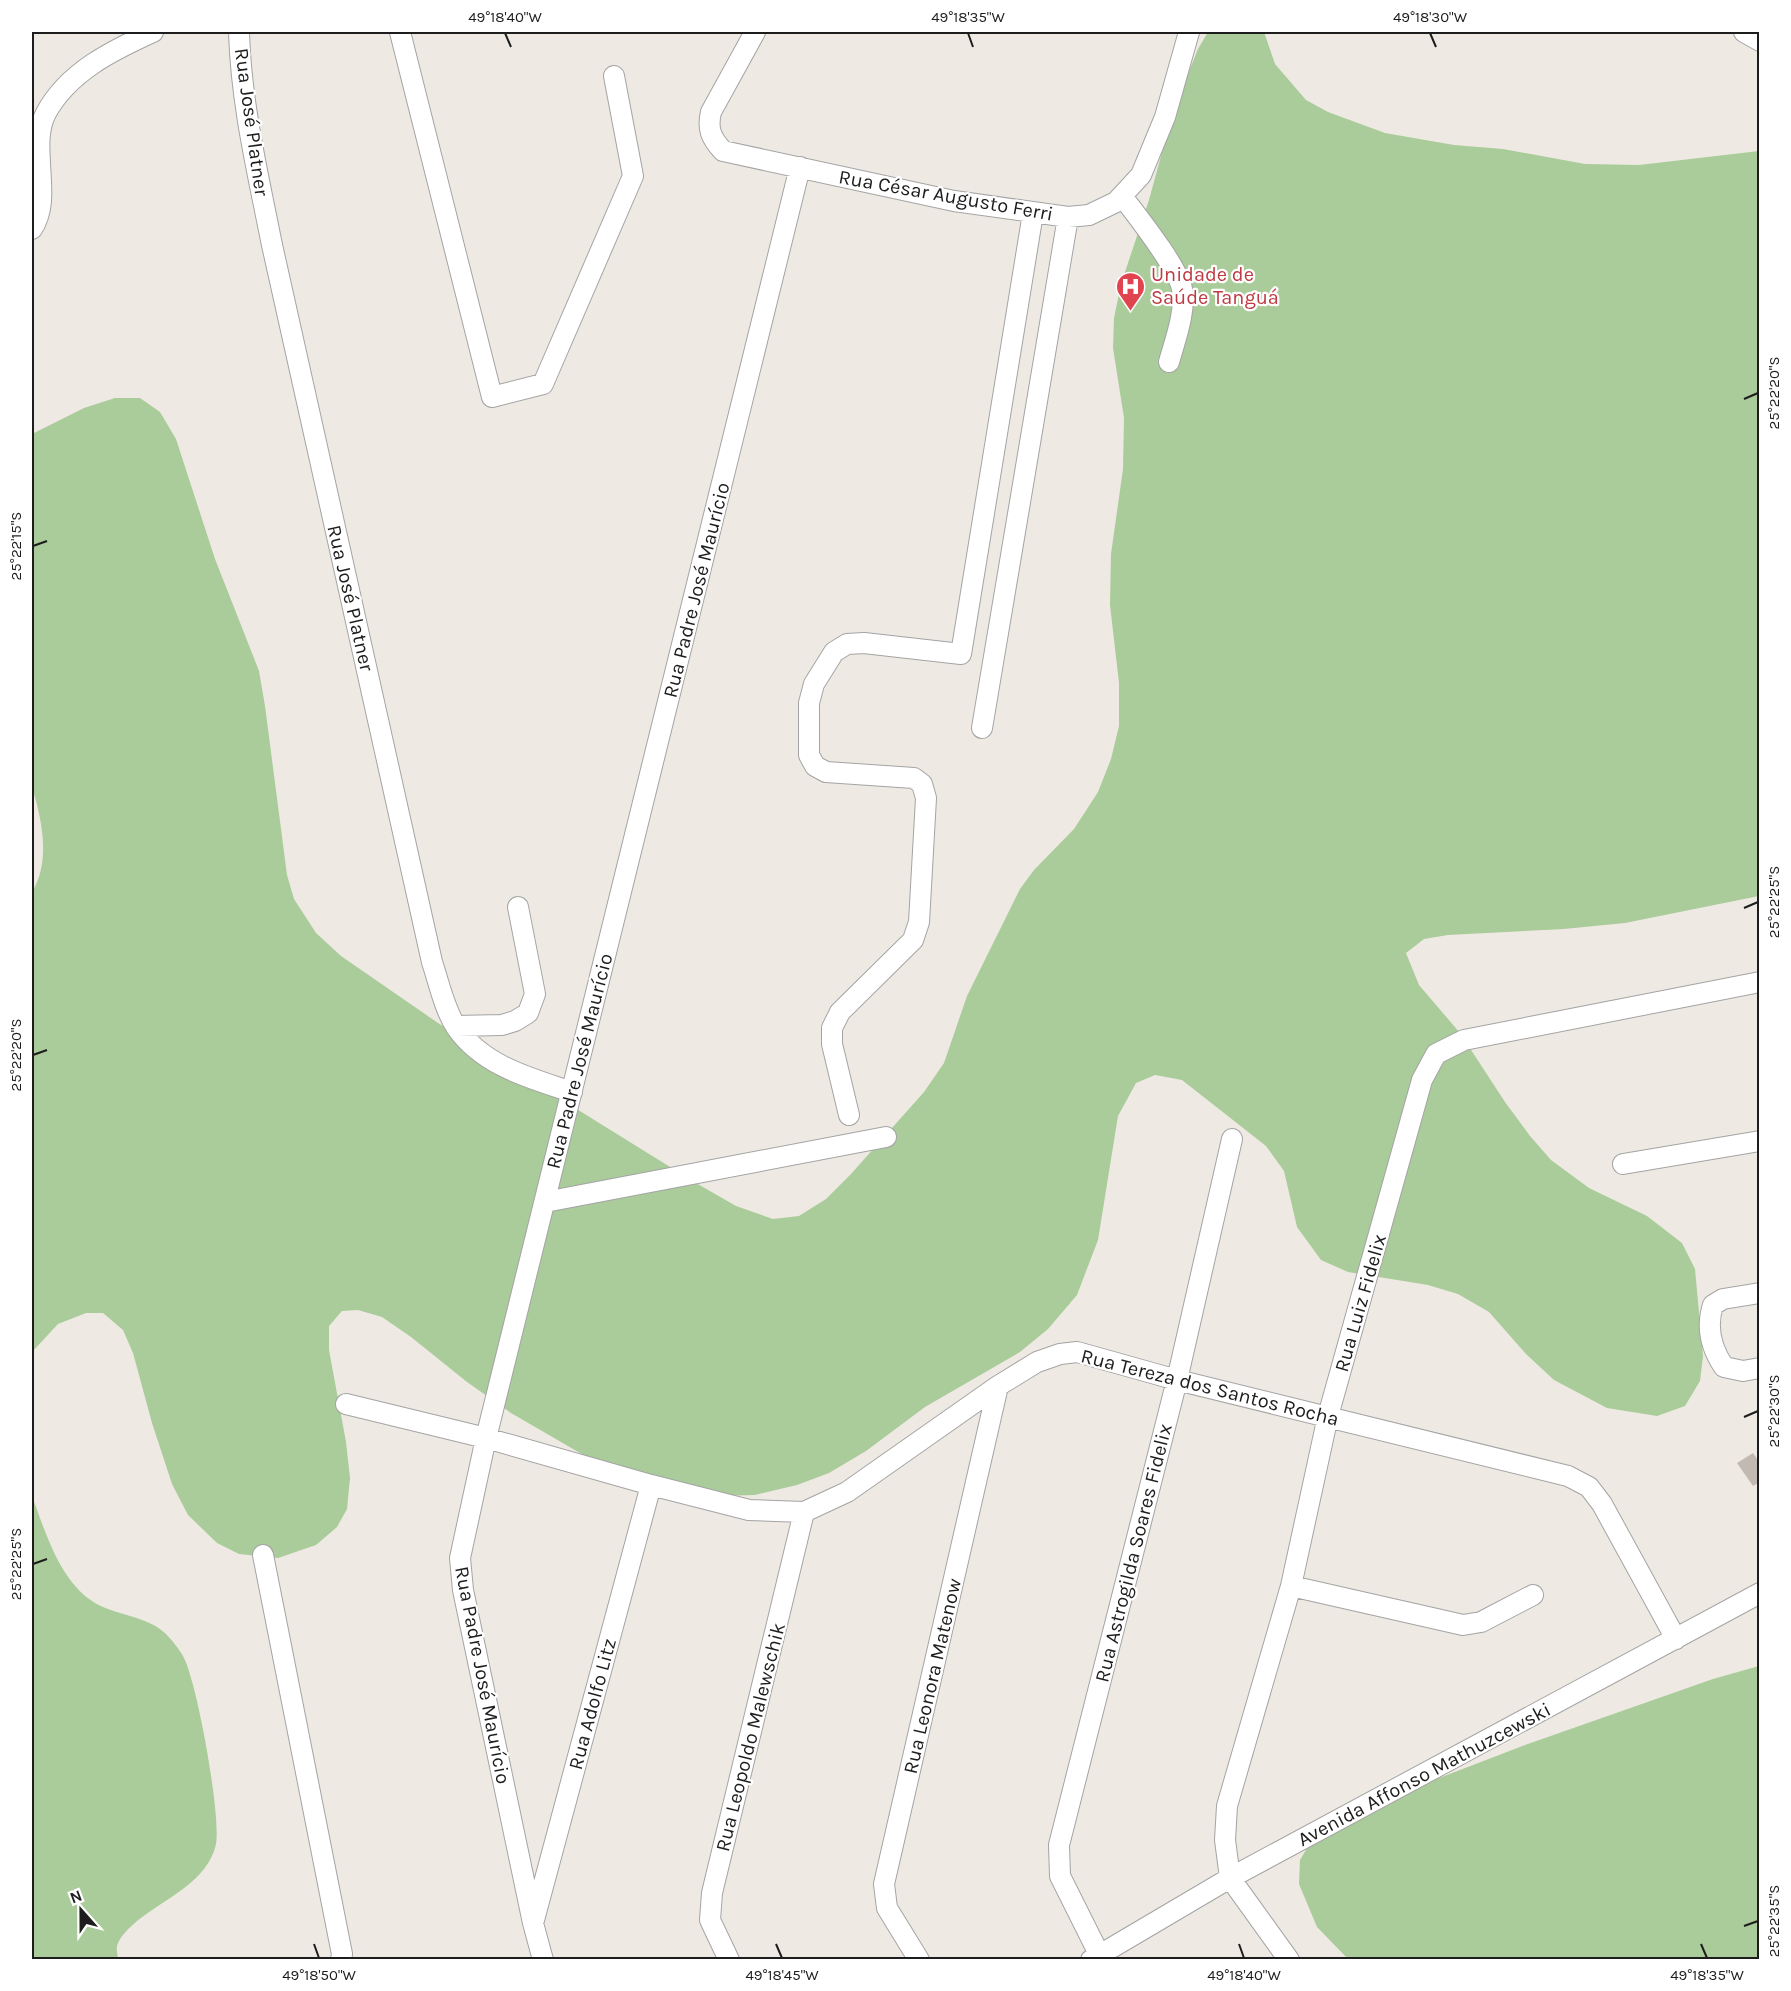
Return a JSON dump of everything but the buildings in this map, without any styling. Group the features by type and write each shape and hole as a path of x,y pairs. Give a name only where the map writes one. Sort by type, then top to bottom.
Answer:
{"street":[{"path":"32,229 42,204 39,142 45,115 64,87 112,50 153,32"},
{"name":"Rua José Platner","path":"239,32 240,65 250,134 272,245 432,962 447,1008 456,1026 488,1057 514,1072 572,1092"},
{"path":"400,32 492,397 543,384 633,176 614,76"},
{"name":"Rua César Augusto Ferri","path":"755,32 711,112 708,125 712,140 723,151 954,201 1068,217 1089,215 1116,202 1141,176 1165,117 1189,32"},
{"path":"1743,32 1760,41"},
{"name":"Rua Padre José Maurício","path":"543,1959 463,1590 460,1558 486,1438 800,167"},
{"path":"1122,196 1171,266 1182,287 1180,319 1169,362"},
{"path":"849,1115 832,1044 832,1028 840,1012 913,940 919,921 927,798 922,784 914,778 826,772 815,766 809,755 809,703 814,684 834,652 847,644 864,643 962,654 1033,213"},
{"path":"982,728 1068,217"},
{"path":"456,1026 502,1025 515,1021 528,1013 535,994 518,908"},
{"name":"Rua Luiz Fidelix","path":"1230,1878 1225,1840 1227,1806 1292,1586 1328,1416 1422,1080 1436,1054 1464,1040 1760,982"},
{"path":"545,1202 886,1137"},
{"name":"Rua Astrogilda Soares Fidelix","path":"1097,1958 1060,1876 1059,1845 1177,1380 1232,1139"},
{"path":"1623,1164 1760,1141"},
{"path":"1760,1293 1723,1299 1713,1305 1709,1319 1714,1353 1724,1367 1743,1371 1760,1368"},
{"name":"Rua Tereza dos Santos Rocha","path":"346,1404 486,1438 749,1510 804,1512 847,1492 998,1386 1037,1362 1060,1354 1077,1352 1177,1380 1568,1476 1589,1487 1602,1504 1676,1639"},
{"name":"Rua Leonora Matenow","path":"919,1959 887,1908 884,1884 998,1386"},
{"name":"Rua Adolfo Litz","path":"534,1923 651,1485"},
{"name":"Rua Leopoldo Malewschik","path":"729,1959 711,1920 712,1893 804,1512"},
{"path":"263,1555 340,1942 341,1959"},
{"path":"1292,1586 1463,1625 1481,1622 1533,1594"},
{"name":"Avenida Affonso Mathuzcewski","path":"1097,1958 1230,1878 1760,1593"},
{"path":"1230,1878 1289,1959"}],"green space":[{"path":"1208,32 1264,32 1275,64 1306,100 1328,112 1385,133 1454,145 1503,149 1585,164 1639,165 1759,151 1759,896 1625,923 1564,929 1448,935 1424,939 1406,953 1419,985 1460,1033 1505,1102 1551,1160 1589,1188 1647,1216 1682,1243 1695,1269 1703,1356 1700,1381 1685,1406 1657,1416 1607,1408 1554,1380 1526,1354 1489,1312 1458,1294 1428,1285 1348,1272 1321,1260 1297,1227 1284,1171 1266,1146 1182,1080 1155,1075 1136,1083 1118,1116 1098,1240 1077,1295 1048,1329 1020,1352 925,1407 866,1451 829,1473 797,1485 755,1495 718,1496 611,1471 511,1413 382,1317 358,1310 342,1311 329,1326 329,1350 346,1442 350,1478 347,1509 337,1527 316,1545 278,1558 239,1554 217,1543 188,1515 172,1484 133,1353 123,1330 103,1313 86,1313 58,1324 32,1352 32,892 41,867 43,840 32,787 32,434 84,408 115,398 140,398 160,412 176,439 215,559 259,671 287,875 294,899 316,933 341,956 438,1023 696,1183 736,1206 773,1219 799,1216 826,1199 851,1174 924,1092 944,1063 967,996 1020,889 1034,870 1074,829 1098,792 1111,759 1119,726 1119,683 1110,605 1111,554 1123,469 1124,418 1113,348 1114,318 1121,284 1149,200 1174,108 1198,49"},
{"path":"32,1496 54,1553 80,1592 110,1610 150,1623 168,1636 180,1650 189,1670 207,1748 217,1829 216,1844 211,1857 195,1879 125,1932 117,1946 118,1959 32,1959"},
{"path":"1759,1666 1759,1959 1348,1959 1317,1927 1299,1884 1300,1860 1313,1838 1369,1805 1525,1745 1713,1679"}],"place":[{"name":"Unidade de Saúde Tanguá","path":"1130,312"}]}
